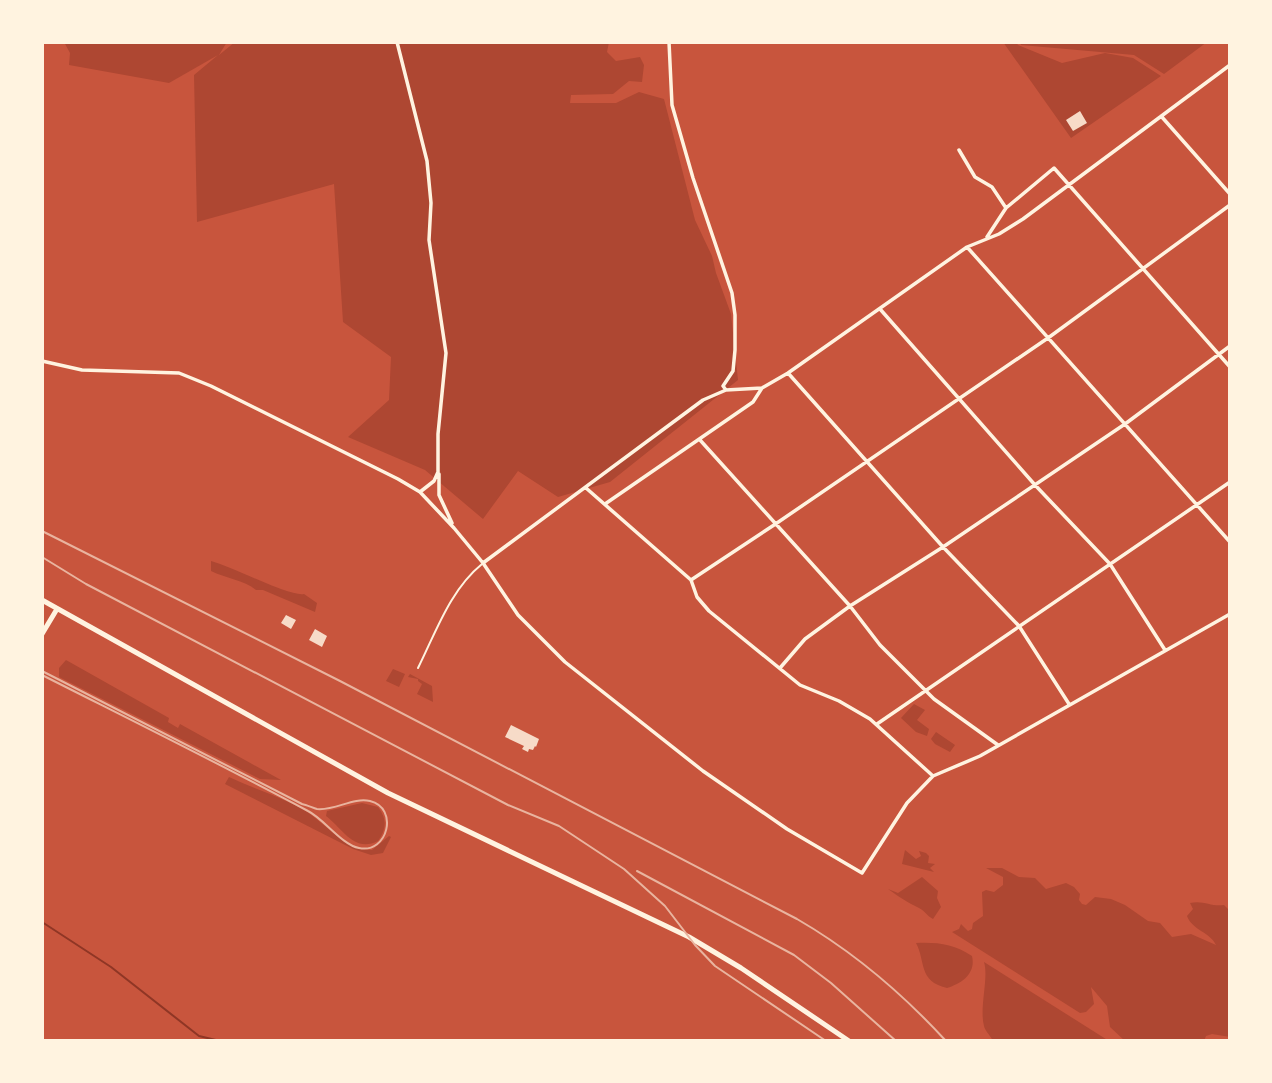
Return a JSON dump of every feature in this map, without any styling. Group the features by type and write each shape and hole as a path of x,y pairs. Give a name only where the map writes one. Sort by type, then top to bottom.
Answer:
{"main road":[{"path":"42,600 388,793 689,937 733,963 849,1041"},
{"path":"42,634 57,609"}],"street":[{"path":"397,42 427,161 431,203 429,240 446,354 438,434 439,495 454,528"},
{"path":"669,42 672,105 693,178 732,293 735,350 733,371 723,386 726,390"},
{"path":"483,563 704,400 726,390 762,388 788,373 967,247 999,234 1023,219 1230,65"},
{"path":"1161,116 1230,194"},
{"path":"959,150 975,177 992,187 1006,208"},
{"path":"986,239 1006,208 1054,168 1230,367"},
{"path":"691,580 1048,338 1230,205"},
{"path":"967,247 1230,542"},
{"path":"880,309 1035,485 1110,564 1165,650"},
{"path":"780,668 805,639 850,606 943,547 1125,424 1230,346"},
{"path":"42,361 82,370 180,373 398,478 420,492 454,528 483,563 518,615 582,676 755,808 787,830 862,873 900,813 933,776 968,762 1230,614"},
{"path":"788,373 943,547 1019,626 1069,704"},
{"path":"605,504 753,402 762,388"},
{"path":"700,440 850,606 880,645 943,706 998,745"},
{"path":"420,492 434,481 439,472"},
{"path":"877,724 1230,482"},
{"path":"586,488 691,580 694,591 705,607 806,688 839,701 877,724 933,776"}],"lane":[{"path":"418,668 455,594 483,563"}],"shaded area":[{"path":"64,42 227,42 219,55 235,42 609,42 607,52 616,61 640,57 644,65 642,82 629,81 613,94 571,95 570,103 616,103 639,92 664,99 695,220 712,256 731,314 738,380 610,482 558,497 518,471 483,519 425,470 348,437 389,400 391,357 343,322 334,184 197,222 194,75 218,55 169,83 69,65 70,53"},
{"path":"1003,42 1016,42 1062,63 1105,53 1133,58 1161,76 1071,138"},
{"path":"1020,42 1207,42 1164,74 1134,55 1021,45"},
{"path":"211,561 286,591 304,594 317,603 315,612 211,571"},
{"path":"66,660 169,718 168,722 178,728 180,724 281,780 260,779 59,677 59,668"},
{"path":"393,669 405,674 399,687 386,681"},
{"path":"410,674 432,686 433,702 417,694 422,684 418,679 408,677"},
{"path":"914,704 925,710 917,720 929,729 927,736 916,732 901,718"},
{"path":"936,732 955,745 950,752 931,739"},
{"path":"229,777 304,810 353,846 372,850 391,837 383,853 371,855 353,849 225,784"},
{"path":"362,803 378,807 384,820 381,836 378,841 370,844 355,842 326,816 327,811"},
{"path":"905,850 916,859 921,856 919,851 926,853 929,856 928,863 935,864 930,868 934,872 902,864"},
{"path":"986,868 1002,868 1019,877 1035,878 1046,889 1066,883 1080,894 1079,900 1082,904 1086,905 1095,897 1111,899 1148,921 1160,923 1172,937 1191,934 1216,945 1189,921 1187,916 1193,909 1190,903 1224,905 1230,911 1230,1037 1212,1034 1206,1036 1204,1041 1125,1041 1110,1027 1107,1006 1091,987 1094,1004 1086,1012 1080,1013 952,932 959,929 961,924 968,931 972,929 973,923 983,916 982,892 994,892 1003,885 1003,877"},
{"path":"922,877 938,891 937,898 941,907 933,919 888,889 898,893"},
{"path":"916,943 945,945 965,952 972,956 970,972 953,986 947,988 938,985 927,976"},
{"path":"984,962 1109,1041 993,1041 985,1028 983,1018"}],"building":[{"path":"1080,111 1087,123 1073,131 1066,120"},
{"path":"286,615 296,620 291,629 281,623"},
{"path":"315,629 327,636 322,647 309,640"},
{"path":"511,725 539,739 533,750 529,749 528,752 522,749 524,746 505,737"}],"waterway":[{"path":"42,922 111,967 199,1036 220,1041"}],"tram line":[{"path":"42,671 302,804 317,809 364,800 379,805 385,812 387,821 383,838 369,848 353,846 308,811 42,675"}],"railway":[{"path":"42,531 340,681 797,919 876,974 946,1041"},
{"path":"42,557 86,584 508,805 559,826 624,869 665,906 715,966 826,1041"},
{"path":"637,871 794,955 831,983 896,1041"}]}
